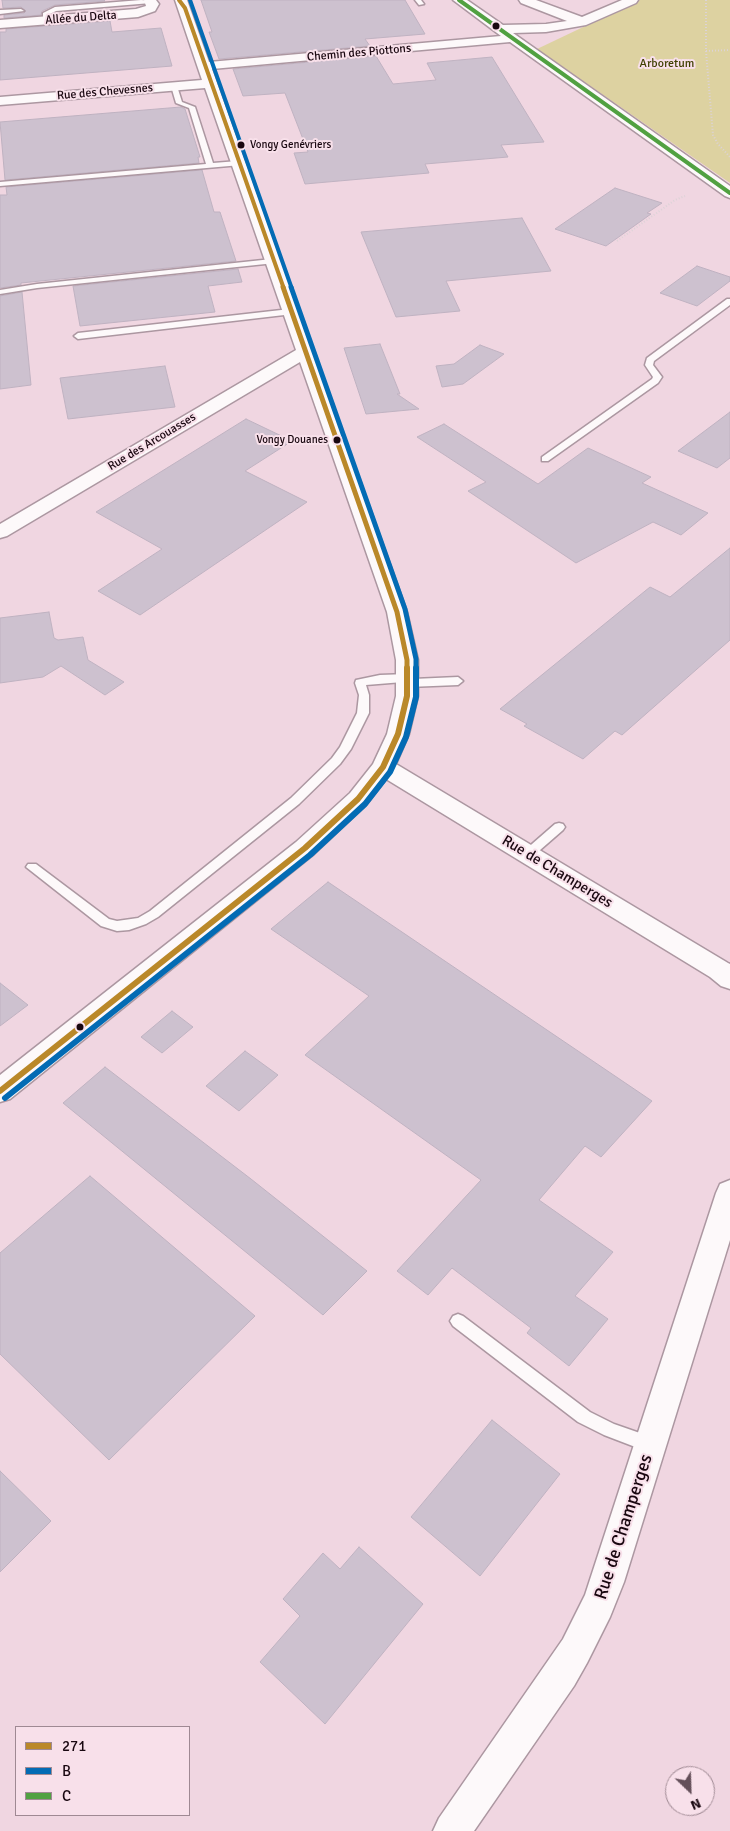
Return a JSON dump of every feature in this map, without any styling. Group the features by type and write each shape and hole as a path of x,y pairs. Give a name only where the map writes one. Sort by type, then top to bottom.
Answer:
{"street":[{"path":"459,0 730,193"},
{"path":"526,0 582,22"},
{"path":"500,29 546,28 582,22 632,0"},
{"name":"Allée du Delta","path":"0,24 138,13 151,8 153,4 150,1"},
{"path":"0,1091 318,837 358,799 383,766 404,716 408,680 405,643 397,612 205,66 180,1"},
{"name":"Chemin des Piottons","path":"205,66 495,42 513,38"},
{"name":"Rue des Chevesnes","path":"0,101 211,83"},
{"name":"Rue des Arcouasses","path":"0,532 304,352"},
{"name":"Rue de Champerges","path":"383,766 719,970 730,979"},
{"name":"Rue de Champerges","path":"452,1831 562,1673 588,1628 607,1582 730,1192"}],"lane":[{"path":"0,12 21,10"},
{"path":"174,86 180,103 192,107 210,165"},
{"path":"0,184 238,162"},
{"path":"0,292 37,286 272,261"},
{"path":"545,459 655,381 658,377 649,365 650,360 730,301"},
{"path":"78,336 290,312"},
{"path":"32,867 105,923 117,926 142,921 295,802 336,761 345,749 363,712 364,695 360,683 380,679 458,681"},
{"path":"528,854 559,827"},
{"path":"458,1321 584,1417 610,1430 651,1444"}],"path":[{"path":"706,0 706,51 713,135 718,144 730,157"},
{"path":"706,51 730,50"},
{"path":"617,241 674,200 685,196"}],"green space":[{"name":"Arboretum","path":"640,0 730,0 730,183 537,49"}],"building":[{"path":"2,0 105,1 55,5 42,11 41,15 4,18 4,15 24,13 26,11 21,7 3,8"},
{"path":"201,0 405,0 425,34 365,39 370,46 219,59 209,32 212,32"},
{"path":"110,21 112,32 161,28 172,66 0,80 0,32 6,32 6,29"},
{"path":"376,56 393,84 436,80 427,63 492,57 544,142 501,145 508,157 425,164 429,173 305,184 294,153 308,152 285,93 243,96 233,69"},
{"path":"181,107 185,109 200,157 198,157 199,163 5,180 0,122"},
{"path":"202,170 214,212 220,212 236,261 21,283 21,285 0,288 0,195 7,195 6,187"},
{"path":"615,188 662,203 647,213 651,214 606,246 555,229"},
{"path":"522,218 551,271 446,281 460,311 396,317 361,232"},
{"path":"697,266 730,277 730,281 697,306 660,293"},
{"path":"238,269 242,282 208,286 215,312 80,326 73,286"},
{"path":"22,292 31,385 0,389 0,296"},
{"path":"380,344 400,394 397,394 419,409 366,414 344,348"},
{"path":"480,345 504,354 463,384 442,387 436,366 454,364"},
{"path":"165,366 175,407 68,419 60,378"},
{"path":"730,412 730,458 717,468 678,451"},
{"path":"246,419 292,441 245,471 307,502 140,615 98,591 162,549 96,512"},
{"path":"444,424 538,484 588,448 651,477 642,483 708,513 681,535 653,522 576,563 468,491 486,482 417,437"},
{"path":"730,548 730,640 622,735 615,731 583,759 524,726 527,724 500,709 650,587 670,597"},
{"path":"49,612 54,638 58,640 83,637 88,660 124,682 105,695 61,666 43,677 0,683 0,618"},
{"path":"328,882 652,1101 601,1157 585,1146 539,1200 613,1252 575,1296 608,1319 569,1366 527,1333 531,1328 452,1268 428,1295 397,1271 481,1180 305,1055 369,996 271,929"},
{"path":"0,983 28,1005 0,1026"},
{"path":"172,1011 193,1027 162,1053 141,1037"},
{"path":"245,1051 278,1075 239,1111 206,1086"},
{"path":"105,1067 367,1271 323,1315 63,1103"},
{"path":"90,1176 255,1316 109,1460 0,1354 0,1253"},
{"path":"492,1420 560,1474 480,1576 411,1517"},
{"path":"0,1471 51,1521 0,1572"},
{"path":"359,1547 423,1604 325,1724 260,1662 300,1616 283,1599 323,1553 340,1569"}],"transit line":[{"name":"271","path":"0,1091 305,848 342,815 358,799 383,767 398,734 407,696 407,660 397,612 185,8 179,0"},
{"name":"B","path":"5,1098 310,855 348,821 365,804 390,772 406,737 416,697 416,659 405,609 190,0"},
{"name":"C","path":"459,0 730,193"}],"place":[{"name":"Vongy Genévriers","path":"241,145"},
{"name":"Vongy Douanes","path":"337,440"}]}
